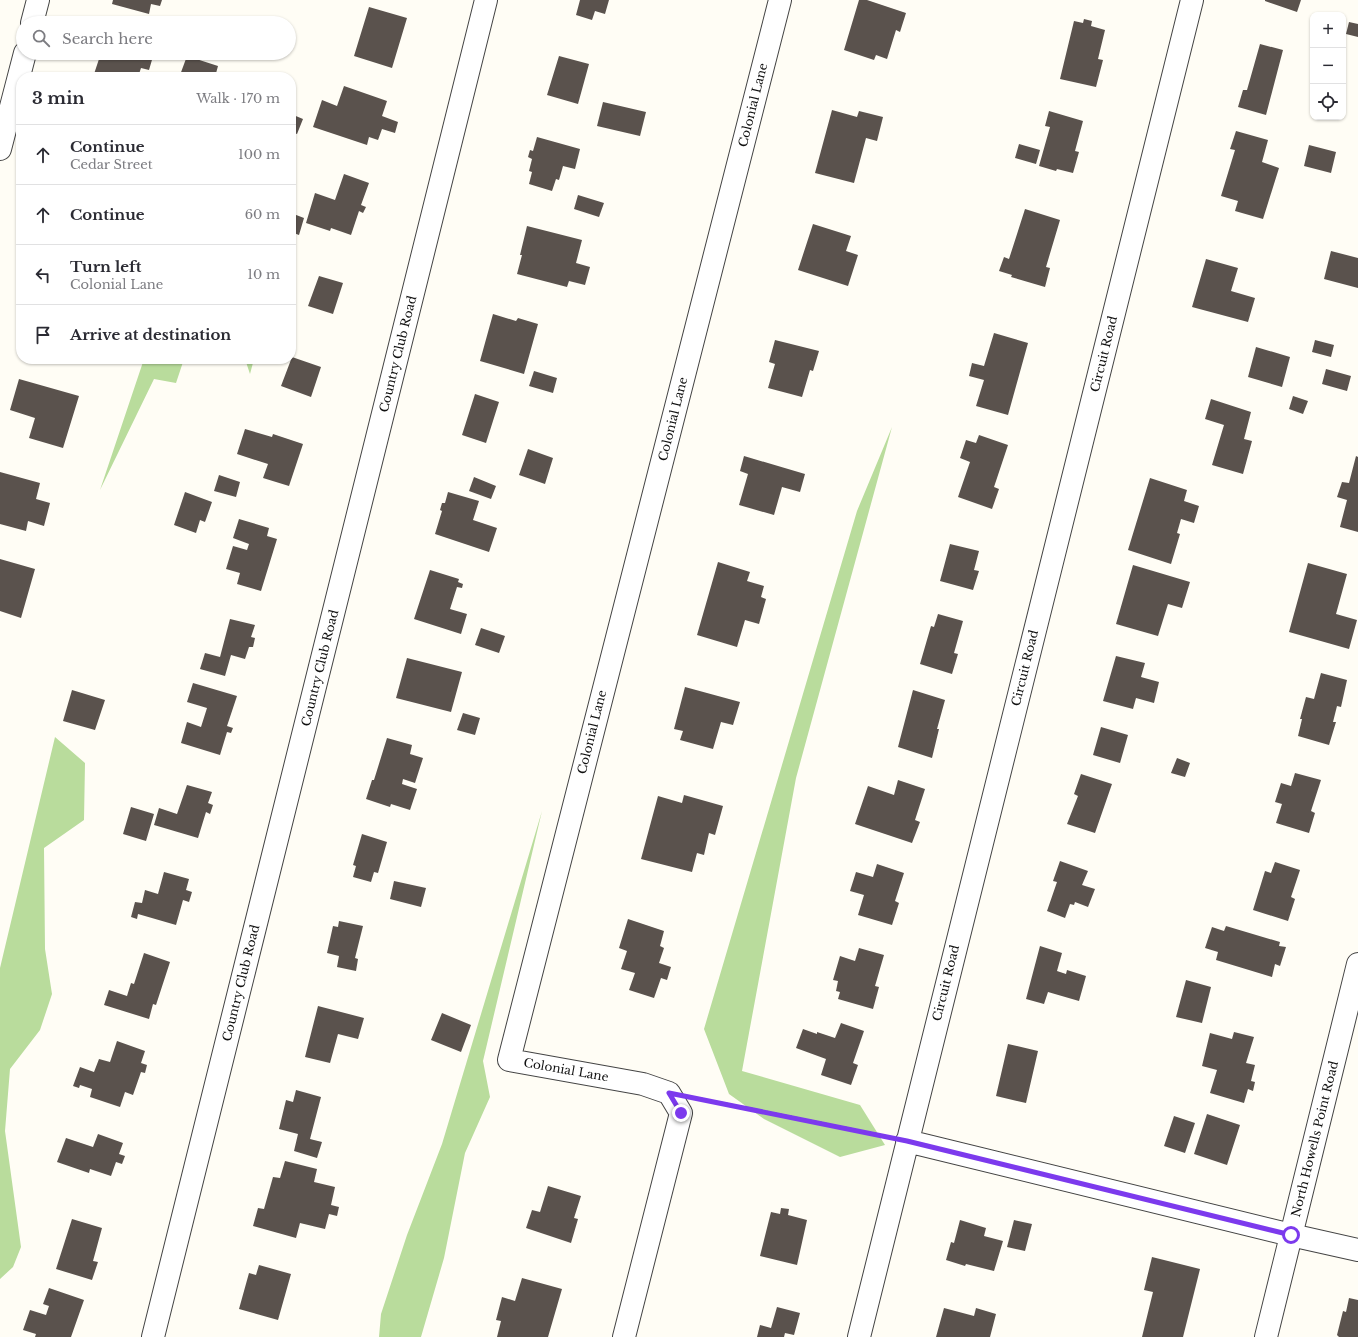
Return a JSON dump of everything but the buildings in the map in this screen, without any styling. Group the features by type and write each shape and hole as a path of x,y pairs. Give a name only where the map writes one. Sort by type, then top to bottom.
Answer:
{"street":[{"path":"34,16 38,0"},
{"name":"Country Club Road","path":"153,1337 486,0"},
{"name":"Colonial Lane","path":"669,1093 643,1084 509,1060 780,0"},
{"name":"Circuit Road","path":"859,1337 1192,0"},
{"path":"20,72 23,60"},
{"path":"0,149 16,88"},
{"name":"North Howells Point Road","path":"1266,1337 1358,964"},
{"path":"624,1337 681,1113 669,1093"},
{"path":"907,1141 1358,1250"}],"path":[{"path":"669,1093 907,1141"}],"green space":[{"path":"142,364 182,364 176,383 154,379 100,490"},
{"path":"247,364 253,364 250,374"},
{"path":"892,427 796,778 742,1071 860,1105 885,1145 840,1157 764,1119 729,1094 704,1029 857,511"},
{"path":"55,737 85,763 84,820 44,848 45,949 52,994 40,1030 10,1069 5,1131 21,1247 13,1267 0,1279 0,968"},
{"path":"542,811 483,1061 490,1097 465,1153 444,1258 421,1337 379,1337 381,1314 407,1235 442,1144"}],"route":[{"path":"681,1113 669,1093 907,1141 1291,1235"}]}
